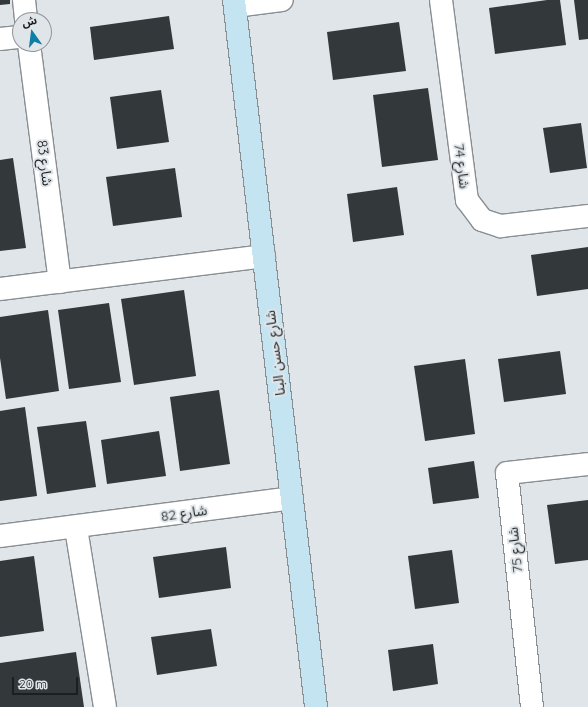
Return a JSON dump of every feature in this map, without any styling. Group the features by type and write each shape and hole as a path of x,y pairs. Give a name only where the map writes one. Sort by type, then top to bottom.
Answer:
{"street":[{"path":"24,0 25,12"},
{"path":"234,3 282,0"},
{"name":"شارع 74","path":"441,0 467,200 482,220 502,226 588,216"},
{"name":"شارع حسن البنا","path":"234,3 316,707"},
{"path":"0,39 12,38"},
{"name":"شارع 83","path":"30,52 60,282"},
{"path":"0,289 264,256"},
{"name":"شارع 75","path":"532,707 507,473 588,464"},
{"name":"شارع 82","path":"0,536 76,528 292,498"},
{"path":"76,528 105,707"}],"building":[{"path":"0,0 10,0 10,4 0,5"},
{"path":"547,0 560,0 566,45 495,54 489,8"},
{"path":"574,0 588,0 588,39 579,40"},
{"path":"169,16 174,49 94,60 90,27"},
{"path":"399,22 406,71 333,80 327,32"},
{"path":"428,88 438,160 382,167 373,95"},
{"path":"161,90 169,142 117,149 110,97"},
{"path":"581,123 587,168 550,173 543,128"},
{"path":"13,158 26,248 0,251 0,160"},
{"path":"175,168 182,217 113,226 106,177"},
{"path":"397,187 404,235 353,242 347,194"},
{"path":"588,247 588,289 537,296 531,255"},
{"path":"184,290 196,376 134,385 121,299"},
{"path":"109,303 121,382 69,389 58,310"},
{"path":"48,310 59,391 6,399 0,358 0,317"},
{"path":"560,351 566,394 504,402 498,359"},
{"path":"465,359 475,434 425,441 414,366"},
{"path":"219,390 230,464 180,471 170,397"},
{"path":"25,407 37,496 0,501 0,411"},
{"path":"86,421 96,487 47,494 37,427"},
{"path":"159,431 166,476 107,484 101,440"},
{"path":"474,461 479,498 433,504 428,468"},
{"path":"588,500 588,560 555,564 547,505"},
{"path":"226,547 231,588 159,598 153,557"},
{"path":"452,550 459,603 415,609 408,556"},
{"path":"34,556 44,631 0,637 0,561"},
{"path":"211,629 217,666 157,675 151,637"},
{"path":"433,644 438,684 393,691 388,650"},
{"path":"76,652 84,707 0,707 0,663"}]}
